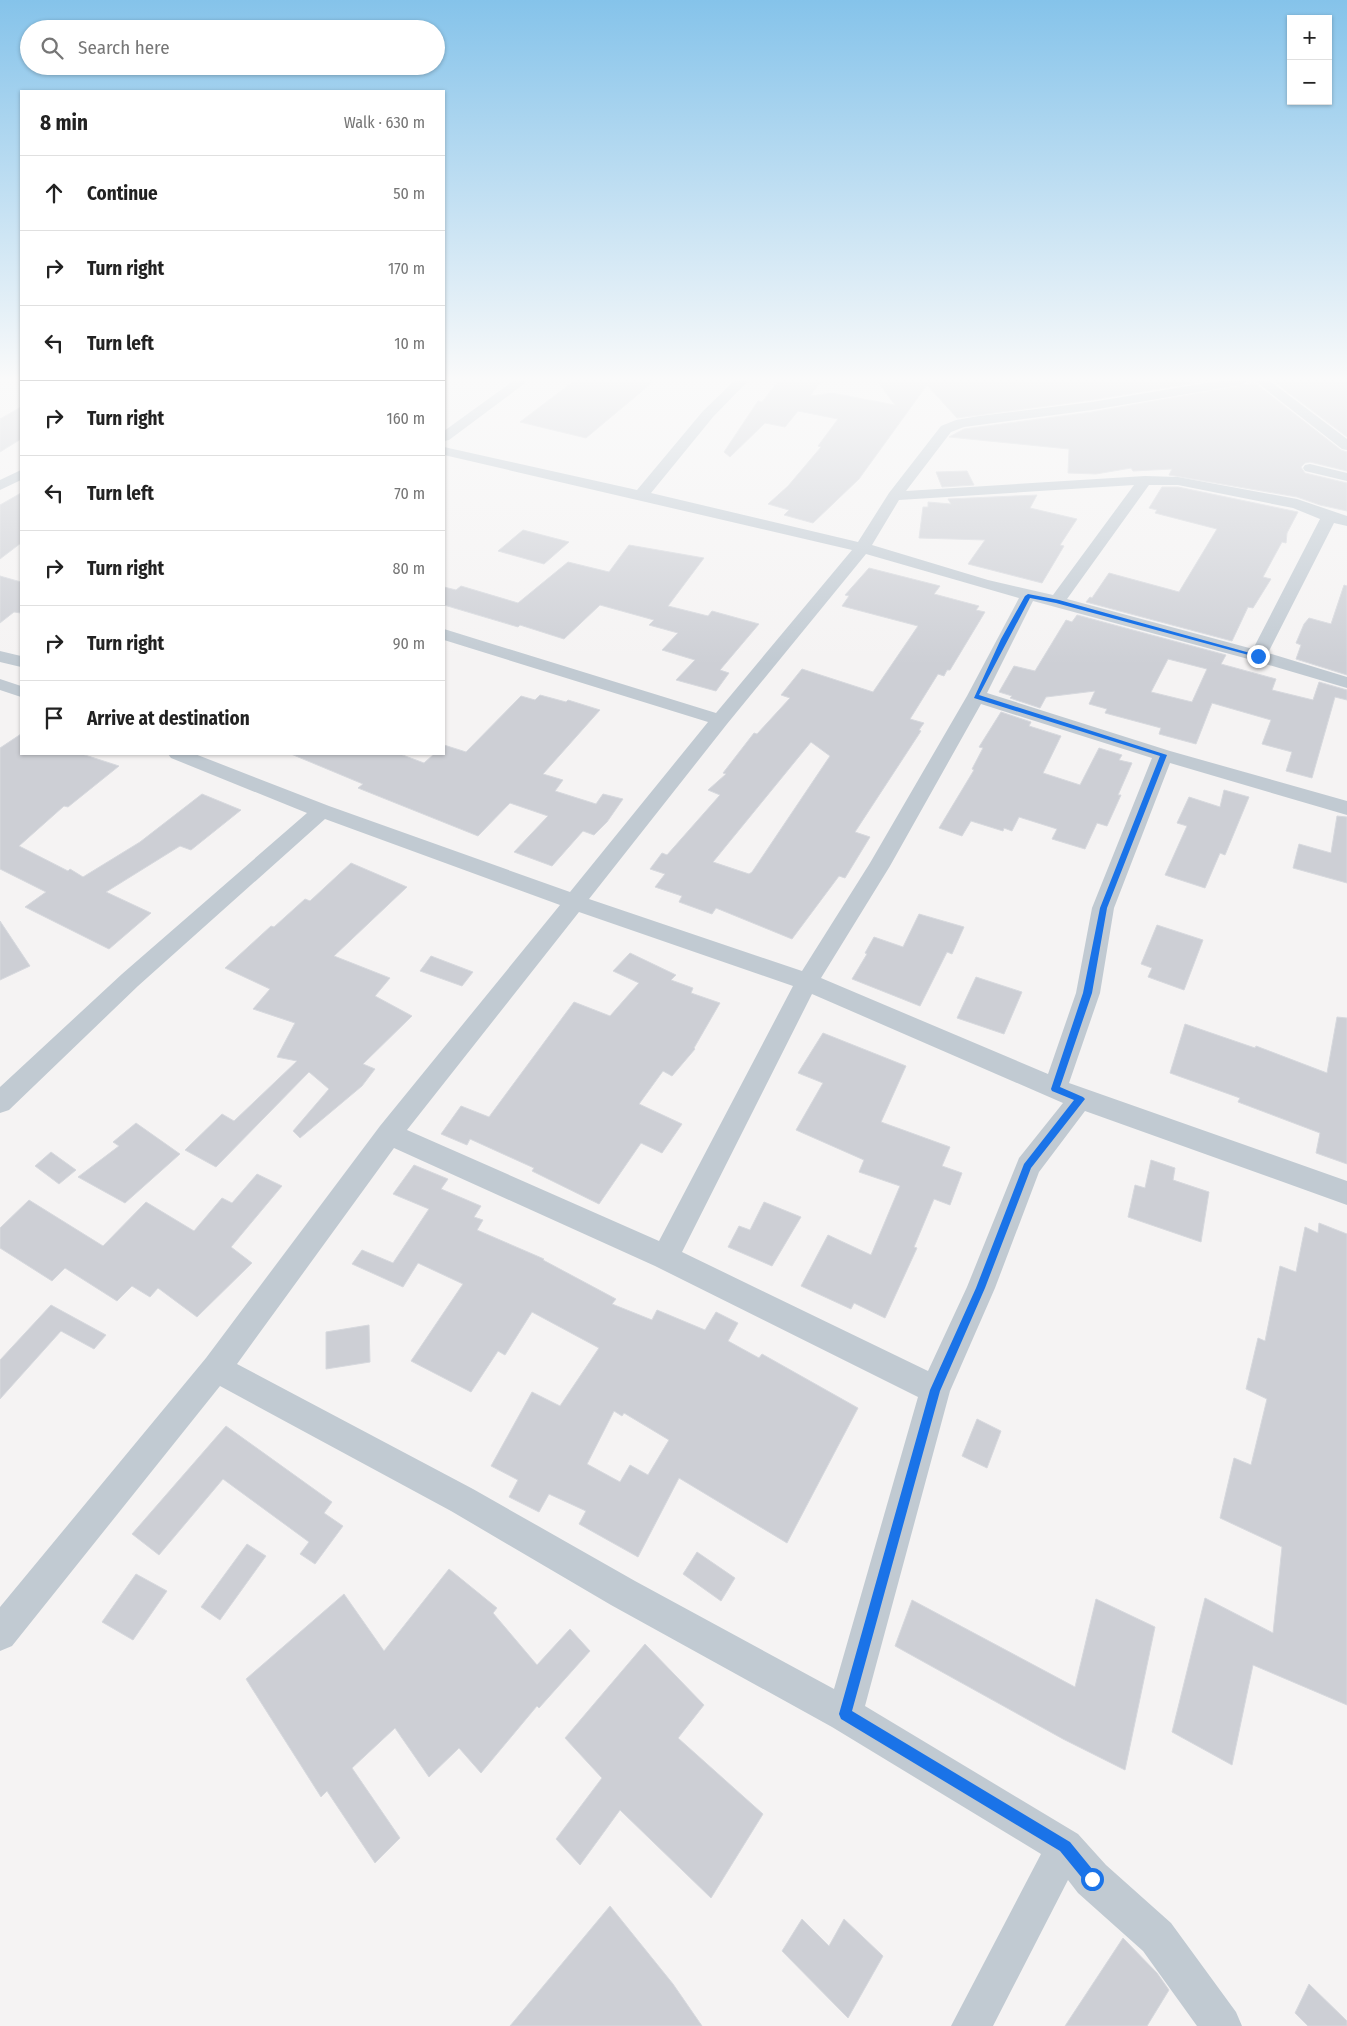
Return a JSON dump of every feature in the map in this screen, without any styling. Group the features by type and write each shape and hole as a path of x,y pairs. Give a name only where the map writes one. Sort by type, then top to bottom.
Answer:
{"street":[{"path":"0,486 18,476"},
{"path":"554,476 862,548 1028,596 1057,601 1258,656 1347,683"},
{"path":"641,495 657,476"},
{"path":"0,1634 216,1368 389,1134 720,720 862,548 894,496 910,476"},
{"path":"894,496 1144,480 1178,481 1288,502 1329,517 1347,521"},
{"path":"1057,601 1144,480"},
{"path":"1258,656 1317,544 1329,517"},
{"path":"665,1257 807,982 879,866 976,696 1028,596"},
{"path":"445,634 720,720"},
{"path":"0,656 20,662"},
{"path":"0,684 20,692"},
{"path":"976,696 1163,755 1347,808"},
{"path":"181,755 322,811 574,902 807,982 1068,1094 1347,1193"},
{"path":"845,1714 935,1390 981,1288 1028,1166 1068,1094 1103,908 1163,755"},
{"path":"0,1103 130,980 322,811"},
{"path":"389,1134 665,1257 935,1390"},
{"path":"216,1368 462,1500 623,1593 845,1714 1065,1847 1092,1879 1157,1937 1222,2026"},
{"path":"972,2026 1065,1847"}],"building":[{"path":"797,476 861,476 813,523 784,515 789,510 768,504"},
{"path":"937,476 969,476 974,485 942,487"},
{"path":"1172,476 1316,476 1347,483 1347,511 1320,505 1297,497"},
{"path":"1162,487 1178,487 1298,512 1287,533 1286,543 1282,542 1263,577 1271,579 1253,608 1248,607 1232,641 1086,602 1090,597 1092,598 1109,573 1179,592 1217,529 1155,513 1157,510 1149,508"},
{"path":"20,494 20,544 0,559 0,505"},
{"path":"1037,495 1030,508 1077,519 1060,545 1064,546 1042,583 968,564 985,540 919,538 923,507 928,507 928,502 951,504 948,499"},
{"path":"523,530 569,542 544,564 498,551"},
{"path":"629,545 704,558 668,606 708,616 712,611 759,624 720,670 729,673 716,691 676,680 695,660 662,650 678,633 649,625 654,620 600,605 564,639 445,605 445,587 456,590 461,586 518,603 568,562 609,572"},
{"path":"869,568 940,586 934,594 979,606 976,610 985,612 950,670 947,670 944,676 938,674 910,719 924,723 919,730 921,731 855,832 870,837 845,878 839,876 792,939 716,908 712,914 679,902 682,896 655,887 665,874 650,869 662,853 667,855 720,795 708,790 726,774 723,773 754,733 757,734 790,698 781,695 802,669 873,692 918,626 842,606 849,596 845,595","holes":["811,742 830,756 752,872 749,874 713,862"]},
{"path":"0,576 20,582 20,613 14,612 0,623"},
{"path":"1344,585 1347,586 1347,675 1296,659 1301,645 1296,643 1304,624 1309,618 1331,624"},
{"path":"1077,615 1226,655 1221,664 1276,679 1272,690 1313,700 1319,682 1347,690 1347,700 1335,697 1312,778 1286,771 1292,752 1262,744 1271,720 1212,703 1196,744 1159,734 1161,728 1105,713 1107,709 1089,704 1095,691 1046,697 1040,708 1010,698 1012,696 999,692 1014,666 1035,671 1066,620 1072,622","holes":["1168,659 1207,669 1192,702 1151,692"]},
{"path":"540,695 566,702 568,700 600,710 543,774 563,780 555,791 596,804 603,794 623,799 607,822 594,835 583,831 552,866 514,852 548,816 510,803 478,836 358,788 363,784 293,755 403,755 424,763 433,755 445,755 445,745 466,752 521,696 535,700"},
{"path":"1001,712 1031,722 1029,726 1061,736 1043,773 1080,785 1099,748 1122,755 1119,760 1132,763 1118,795 1121,795 1107,826 1097,823 1085,849 1052,839 1057,829 1019,817 1012,831 1004,828 1003,831 971,821 962,836 939,828 974,770 972,769 983,748 979,747"},
{"path":"20,735 20,755 85,755 119,766 68,807 64,806 19,846 68,871 70,869 83,877 140,842 202,794 241,810 191,850 180,846 106,892 151,913 109,949 25,907 46,892 0,869 0,748"},
{"path":"1224,790 1249,797 1225,855 1220,853 1205,888 1165,875 1187,826 1177,823 1189,797 1220,807"},
{"path":"1337,816 1347,817 1347,883 1293,868 1299,844 1331,853"},
{"path":"351,863 407,887 334,956 390,978 375,996 412,1016 363,1064 375,1069 362,1086 300,1138 293,1131 329,1089 309,1072 216,1167 185,1150 222,1114 234,1121 297,1061 277,1057 295,1023 253,1009 270,989 225,968 271,926 274,927 305,899 310,901"},
{"path":"919,914 964,927 952,954 947,952 920,1006 852,979 867,954 865,953 874,937 903,947"},
{"path":"0,921 30,966 0,980"},
{"path":"1157,925 1203,940 1184,990 1148,977 1152,968 1141,964"},
{"path":"630,953 676,975 671,980 693,988 691,993 720,1003 695,1049 672,1076 663,1071 639,1104 682,1124 662,1153 641,1143 599,1204 532,1171 534,1168 470,1139 467,1145 441,1134 461,1106 489,1117 574,1002 610,1016 639,983 613,971"},
{"path":"431,956 473,972 462,986 420,971"},
{"path":"976,977 1022,992 1004,1034 957,1018"},
{"path":"1337,1017 1347,1018 1347,1164 1316,1153 1320,1133 1238,1102 1240,1098 1170,1073 1185,1024 1255,1048 1256,1046 1327,1073"},
{"path":"823,1033 906,1066 881,1122 950,1147 942,1166 962,1173 950,1205 934,1199 914,1247 917,1248 885,1318 854,1303 851,1309 801,1286 828,1235 871,1255 900,1186 859,1172 864,1160 796,1130 823,1083 798,1073"},
{"path":"136,1123 180,1154 125,1203 78,1177 119,1146 113,1142"},
{"path":"51,1152 76,1170 59,1184 35,1166"},
{"path":"1151,1160 1175,1168 1173,1180 1209,1192 1201,1242 1128,1217 1135,1185 1145,1188"},
{"path":"414,1165 448,1179 441,1189 481,1206 474,1217 483,1220 477,1230 544,1259 616,1299 612,1304 652,1320 657,1310 705,1330 716,1312 738,1323 728,1341 759,1358 762,1354 858,1408 787,1543 679,1478 638,1557 579,1524 586,1511 549,1494 539,1512 509,1497 518,1480 491,1466 532,1392 560,1406 599,1348 532,1312 505,1355 498,1351 471,1392 411,1361 463,1284 418,1263 403,1287 352,1264 362,1250 393,1263 429,1209 393,1194","holes":["614,1411 622,1416 624,1413 669,1440 648,1475 630,1465 620,1482 587,1464"]},
{"path":"257,1174 282,1186 231,1247 252,1263 197,1317 158,1288 150,1297 132,1286 117,1301 65,1268 52,1281 0,1248 0,1228 29,1200 103,1246 146,1202 194,1231 222,1198 232,1203"},
{"path":"764,1202 801,1217 772,1266 728,1247 739,1226 750,1230"},
{"path":"1319,1223 1347,1234 1347,1705 1253,1665 1232,1765 1172,1732 1205,1598 1273,1633 1282,1547 1220,1518 1234,1458 1251,1465 1267,1399 1246,1389 1258,1338 1265,1341 1280,1266 1296,1272 1305,1227 1318,1233"},
{"path":"51,1305 106,1335 94,1349 61,1331 0,1399 0,1360"},
{"path":"369,1325 370,1362 326,1369 326,1332"},
{"path":"977,1419 1001,1431 987,1468 962,1456"},
{"path":"226,1426 332,1502 324,1513 343,1526 315,1564 300,1554 309,1542 223,1479 159,1555 132,1534"},
{"path":"247,1544 266,1556 220,1620 201,1607"},
{"path":"697,1552 735,1578 721,1601 683,1574"},
{"path":"449,1569 497,1608 493,1613 537,1665 570,1629 590,1651 539,1708 537,1706 481,1773 459,1748 429,1777 395,1728 352,1768 400,1838 375,1863 327,1791 321,1797 246,1679 344,1594 384,1651"},
{"path":"136,1574 167,1591 133,1640 102,1622"},
{"path":"1096,1599 1155,1627 1125,1770 1063,1739 895,1646 912,1600 1075,1687"},
{"path":"645,1644 704,1705 678,1738 763,1814 711,1898 620,1810 580,1865 556,1839 602,1778 565,1738"},
{"path":"610,1906 673,1984 702,2026 510,2026"},
{"path":"802,1919 829,1946 844,1919 883,1956 848,2018 782,1951"},
{"path":"1123,1938 1157,1973 1169,1990 1147,2026 1065,2026"},
{"path":"1309,1984 1347,2021 1347,2026 1308,2026 1295,2013"}],"route":[{"path":"1092,1879 1065,1847 845,1714 935,1390 981,1288 1028,1166 1080,1099 1055,1089 1088,993 1103,908 1163,755 976,696 1028,596 1057,601 1258,656"}]}
